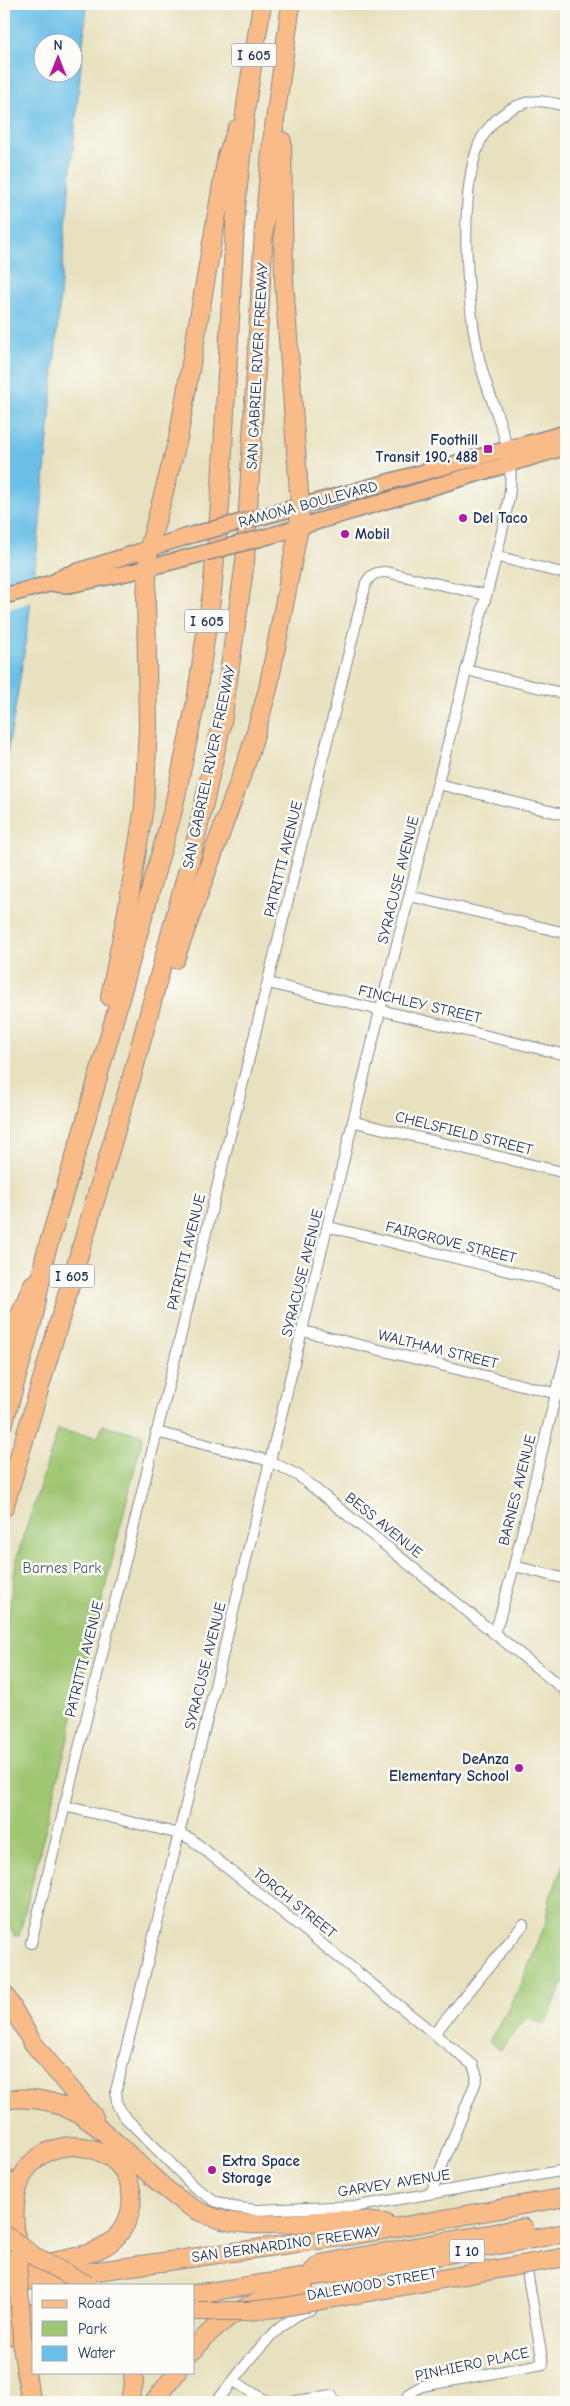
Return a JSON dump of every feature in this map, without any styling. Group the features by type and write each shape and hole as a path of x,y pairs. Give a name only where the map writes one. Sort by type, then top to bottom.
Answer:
{"highway":[{"name":"SAN GABRIEL RIVER FREEWAY","path":"4,1422 34,1316 45,1256 85,1123 173,810 196,701 212,592 220,505 234,234 246,106 262,4"},
{"name":"SAN GABRIEL RIVER FREEWAY","path":"4,1508 132,1076 196,839 222,722 245,562 264,229 281,66 291,4"},
{"path":"132,1076 250,752 268,689 299,527 300,506 284,281 281,66"},
{"path":"85,1123 128,906 144,807 148,717 147,569 149,548 178,439 227,156 246,106"},
{"path":"4,1371 20,1312 45,1256"},
{"path":"4,1522 12,1476"},
{"path":"4,1993 20,2024 45,2061 113,2139"},
{"path":"4,2100 39,2099 65,2106 78,2112 113,2139 182,2201 204,2214 226,2222 261,2224 349,2220 408,2226"},
{"path":"4,2270 92,2252 112,2242 126,2222 131,2203 129,2184 119,2167 96,2150 76,2145 57,2148 34,2160 23,2173 17,2192 17,2257 23,2353 28,2391 33,2402"},
{"path":"4,2176 17,2257"},
{"name":"SAN BERNARDINO FREEWAY","path":"4,2284 408,2226 566,2197"},
{"path":"313,2240 344,2247 566,2209"},
{"path":"306,2278 321,2264 566,2221"},
{"name":"I 10","path":"195,2294 368,2268 566,2233"},
{"path":"4,2234 38,2259 86,2284"},
{"path":"195,2311 240,2312 284,2307 566,2257"},
{"path":"195,2349 210,2330 239,2309 260,2300 323,2286 368,2268"},
{"path":"4,2317 32,2313"},
{"path":"4,2336 32,2332"},
{"path":"21,2402 23,2353"},
{"path":"129,2402 134,2383 133,2374"},
{"path":"154,2402 175,2374"}],"main road":[{"name":"RAMONA BOULEVARD","path":"52,583 69,585 147,569 435,488 566,433"},
{"name":"RAMONA BOULEVARD","path":"4,596 52,583 66,575 195,534 300,506 510,455 566,447"}],"street":[{"path":"510,455 479,359 471,311 467,252 473,165 479,145 487,129 507,110 528,102 542,101 566,106"},
{"name":"SYRACUSE AVENUE","path":"117,2104 116,2091 381,1010 510,496 510,455"},
{"path":"495,556 566,574"},
{"name":"PATRITTI AVENUE","path":"31,1943 366,583 369,577 376,572 399,574 486,595"},
{"path":"466,670 566,694"},
{"path":"438,784 566,815"},
{"path":"410,896 566,933"},
{"name":"FINCHLEY STREET","path":"268,983 566,1055"},
{"name":"CHELSFIELD STREET","path":"355,1122 566,1173"},
{"name":"FAIRGROVE STREET","path":"329,1227 566,1285"},
{"name":"WALTHAM STREET","path":"303,1330 561,1395"},
{"name":"BARNES AVENUE","path":"493,1633 498,1623 561,1395 566,1353"},
{"name":"BESS AVENUE","path":"156,1432 270,1461 299,1476 566,1692"},
{"path":"514,1566 566,1579"},
{"name":"TORCH STREET","path":"64,1806 180,1834 191,1839 473,2065 477,2077 431,2193"},
{"path":"435,2033 523,1925"},
{"name":"GARVEY AVENUE","path":"117,2104 123,2114 194,2187 215,2200 233,2207 256,2210 359,2206 566,2170"},
{"name":"DALEWOOD STREET","path":"216,2402 279,2326 302,2312 320,2307 566,2264"},
{"name":"PINHIERO PLACE","path":"408,2394 422,2386 542,2364 527,2271"},
{"path":"234,2381 264,2400 273,2402"},
{"path":"287,2402 332,2396"}],"green space":[{"name":"Barnes Park","path":"103,1425 143,1435 19,1936 14,1936 4,1909 4,1642 17,1557 58,1430 98,1437"},
{"path":"566,1859 566,1976 545,2025 527,2017 500,2050 489,2041 519,1989 545,1925 550,1897"}],"water":[{"path":"4,4 87,4 82,57 82,32 32,32 32,82 80,82 38,539 32,596 15,711 4,768"}],"pier":[{"path":"36,577 33,602 4,610 4,586"}],"place":[{"name":"Foothill Transit 190, 488","path":"488,449"},
{"name":"Del Taco","path":"463,518"},
{"name":"Mobil","path":"345,534"},
{"name":"DeAnza Elementary School","path":"519,1768"},
{"name":"Extra Space Storage","path":"212,2170"}]}
